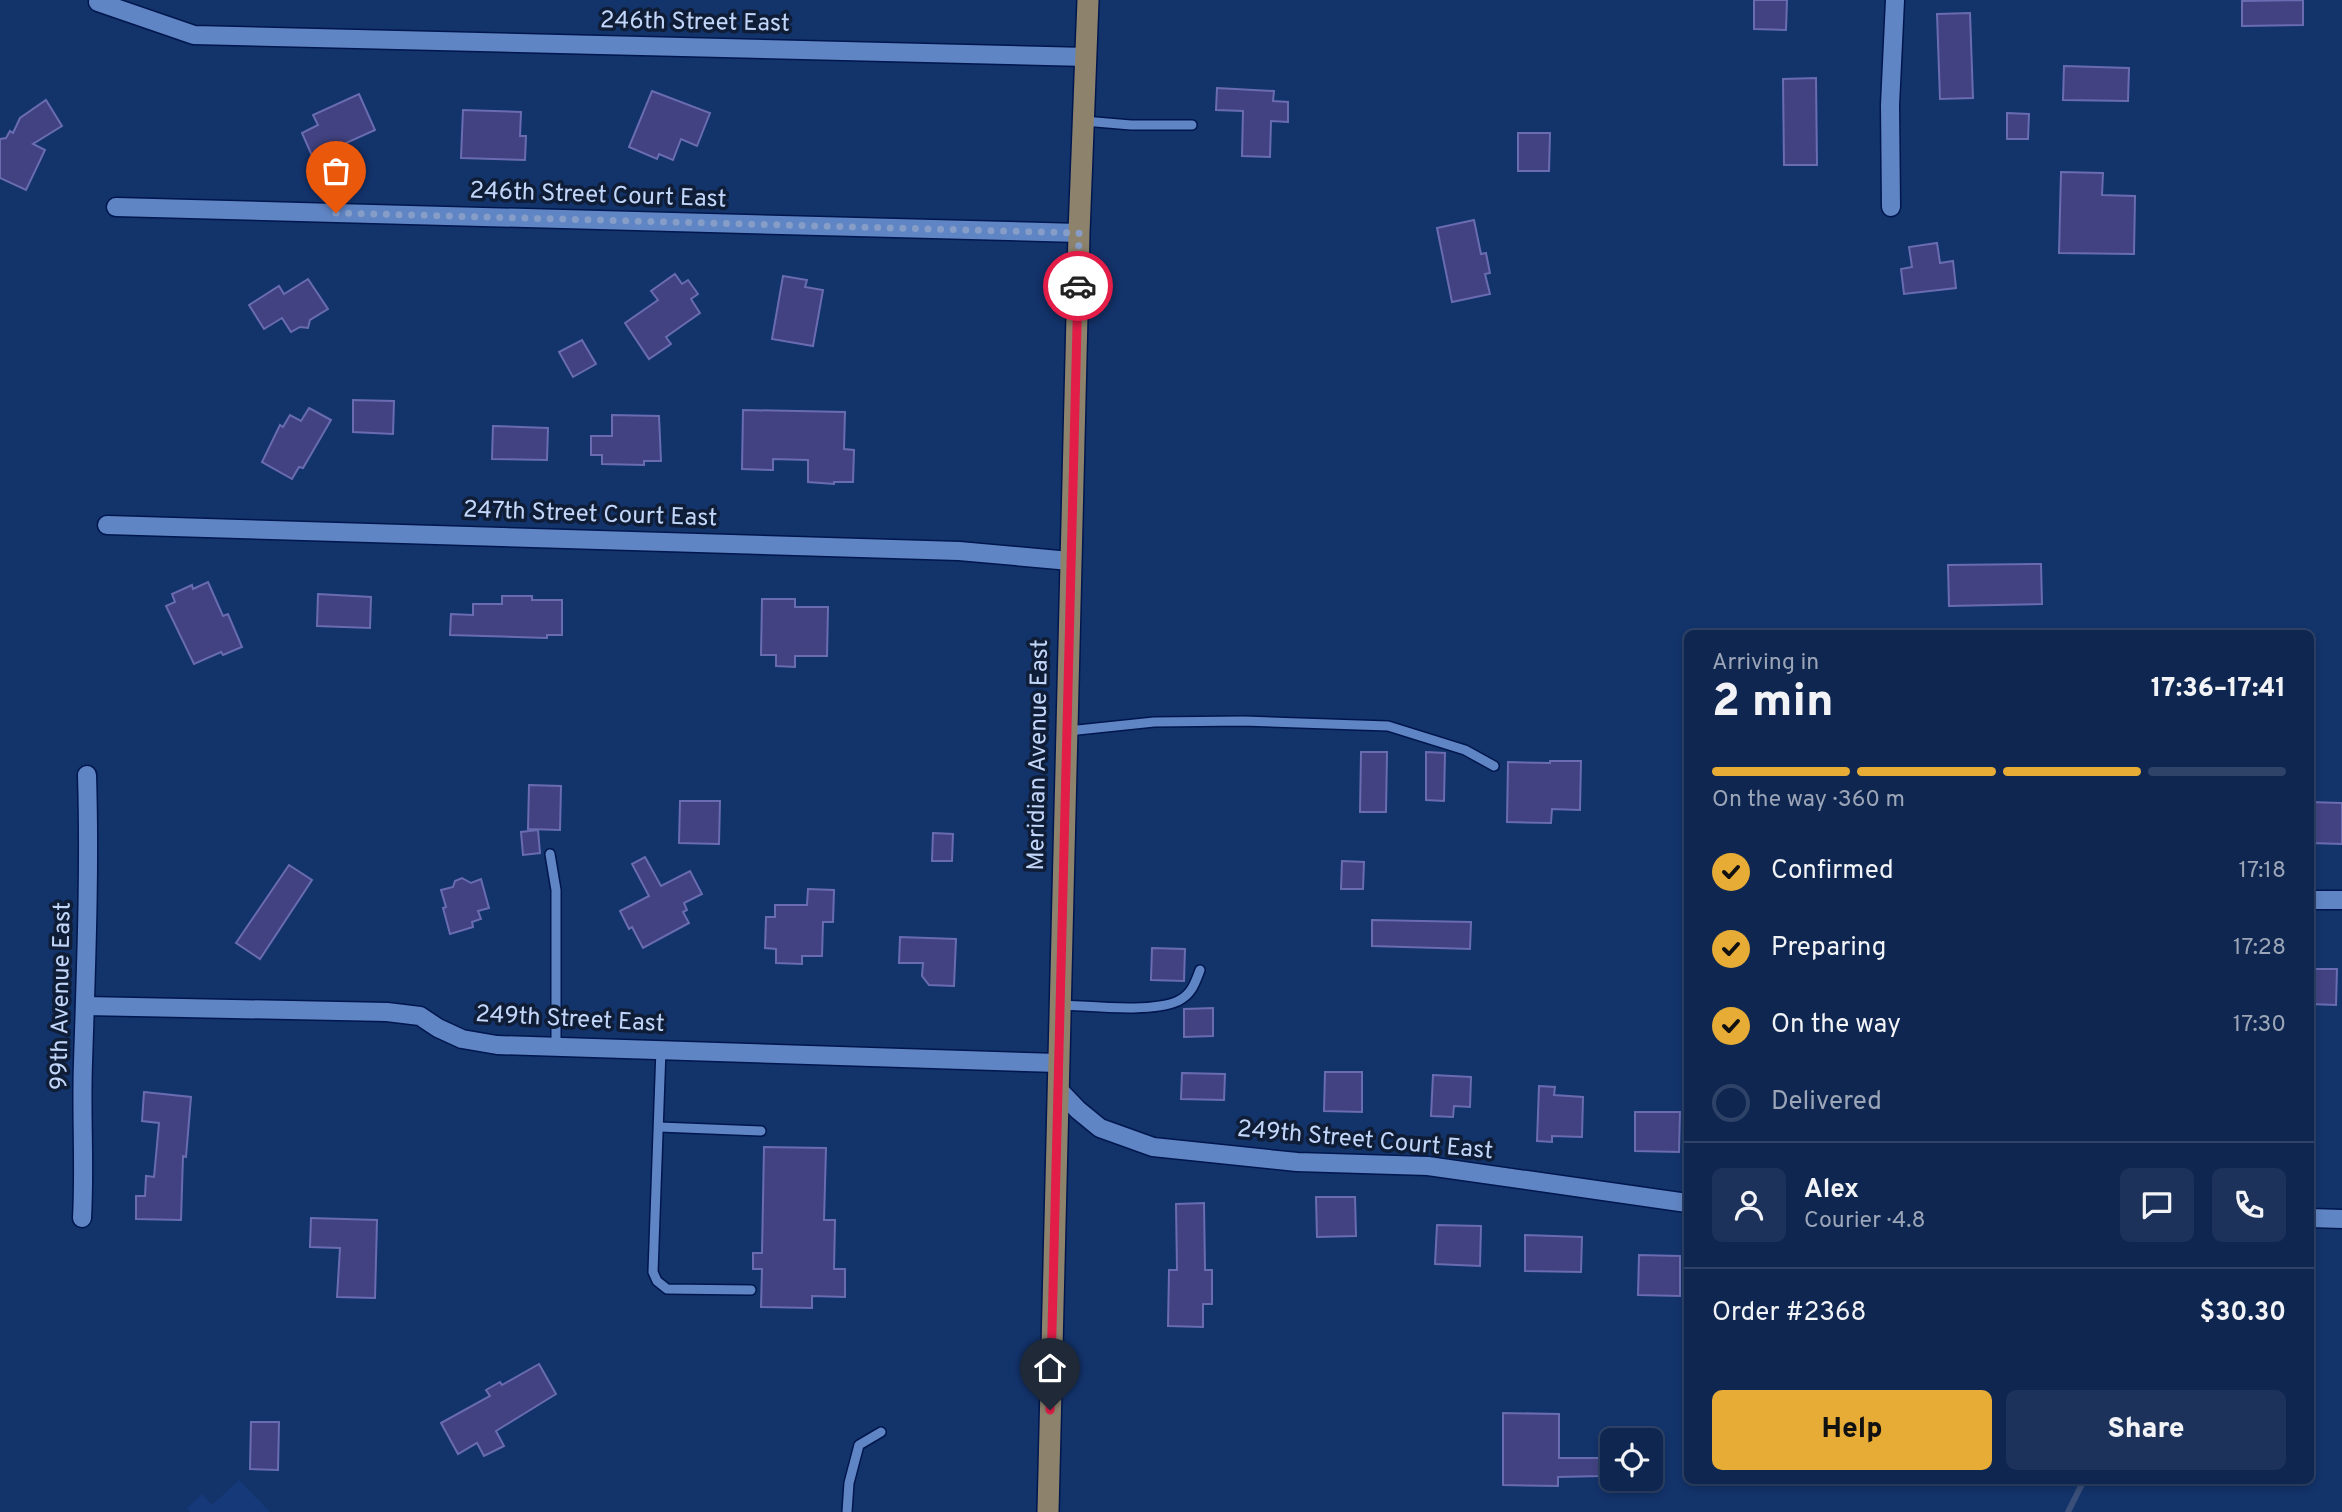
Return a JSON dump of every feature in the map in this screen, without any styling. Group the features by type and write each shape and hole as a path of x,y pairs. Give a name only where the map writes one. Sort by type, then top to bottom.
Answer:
{"main road":[{"name":"Meridian Avenue East","path":"1048,1512 1070,561 1088,0"}],"street":[{"path":"1891,207 1890,140 1895,0"},
{"name":"246th Street East","path":"98,2 194,35 1087,57"},
{"name":"246th Street Court East","path":"116,207 1079,233"},
{"name":"247th Street Court East","path":"107,525 959,551 1070,561"},
{"name":"99th Avenue East","path":"82,1218 89,844 87,775"},
{"path":"2314,900 2342,900"},
{"name":"249th Street East","path":"85,1006 387,1012 420,1016 462,1039 497,1045 1058,1063"},
{"name":"249th Street Court East","path":"1058,1087 1078,1110 1100,1128 1140,1144 1297,1162 1428,1166 1684,1203"},
{"path":"2314,1218 2342,1219"}],"lane":[{"path":"1084,121 1131,125 1192,125"},
{"path":"1066,731 1154,722 1231,721 1388,726 1465,750 1494,766"},
{"path":"551,854 556,890 556,1048"},
{"path":"1060,1005 1134,1007 1178,1001 1193,989 1200,970"},
{"path":"662,1049 653,1272 657,1282 667,1289 751,1290"},
{"path":"659,1127 761,1131"},
{"path":"847,1512 849,1483 859,1445 881,1432"}],"shaded area":[{"path":"239,1480 270,1512 190,1512 187,1508 202,1494 212,1505"}],"building":[{"path":"1754,0 1787,0 1786,30 1754,29"},
{"path":"2303,0 2303,25 2242,26 2242,1"},
{"path":"1970,13 1973,98 1940,99 1937,14"},
{"path":"2064,66 2129,68 2128,101 2063,100"},
{"path":"1816,78 1817,165 1784,165 1783,79"},
{"path":"1217,88 1274,91 1273,101 1288,102 1288,122 1271,121 1270,157 1242,156 1243,111 1216,110"},
{"path":"652,91 710,113 697,146 681,139 673,160 659,154 657,159 629,147"},
{"path":"359,94 375,130 313,158 302,133 318,125 313,115"},
{"path":"46,100 62,126 33,144 45,150 26,190 0,178 0,139 6,138 10,131 13,133 20,118"},
{"path":"463,110 521,112 520,136 526,136 525,160 461,158"},
{"path":"2007,113 2029,114 2028,139 2007,139"},
{"path":"1518,133 1550,133 1549,171 1518,171"},
{"path":"2061,172 2103,173 2102,195 2135,196 2134,254 2059,253"},
{"path":"1474,220 1481,254 1486,253 1490,273 1485,274 1490,294 1452,302 1437,228"},
{"path":"1937,243 1940,263 1953,261 1956,288 1904,294 1901,269 1912,267 1909,247"},
{"path":"675,274 682,284 688,280 698,294 691,299 700,313 666,337 671,344 649,359 625,323 658,300 651,291"},
{"path":"783,276 807,280 805,287 823,290 813,346 772,339"},
{"path":"308,279 328,309 310,320 308,328 300,327 291,332 282,318 264,329 249,305 279,286 284,294"},
{"path":"582,340 596,364 573,377 559,352"},
{"path":"353,400 394,401 393,434 353,432"},
{"path":"309,408 331,420 303,468 299,467 292,479 262,462 280,425 283,427 290,415 301,421"},
{"path":"743,410 845,412 844,449 854,450 853,482 808,482 808,460 773,459 773,470 742,469"},
{"path":"612,415 659,416 661,461 644,461 644,465 602,464 602,455 591,455 591,436 612,436"},
{"path":"493,426 548,428 547,460 492,459"},
{"path":"2041,564 2042,604 1949,606 1948,565"},
{"path":"208,582 223,616 228,614 242,647 223,655 221,652 194,664 166,606 175,602 172,594 192,585 193,589"},
{"path":"318,594 371,597 370,628 317,626"},
{"path":"502,596 562,600 562,635 547,635 547,638 450,635 451,614 473,615 473,604 502,604"},
{"path":"762,599 795,599 795,607 828,607 827,656 795,656 795,667 776,666 776,655 761,655"},
{"path":"1361,752 1387,752 1386,812 1360,812"},
{"path":"1426,752 1445,753 1444,801 1426,800"},
{"path":"1581,761 1580,810 1552,809 1551,823 1507,822 1508,762"},
{"path":"529,785 561,786 560,830 528,829"},
{"path":"680,801 720,801 719,844 679,843"},
{"path":"2314,802 2342,803 2342,844 2314,843"},
{"path":"538,830 540,853 523,855 521,832"},
{"path":"933,833 953,834 952,861 932,861"},
{"path":"645,857 661,886 690,871 702,894 684,903 687,910 683,912 689,923 643,948 620,911 649,896 632,864"},
{"path":"1342,861 1364,862 1363,889 1341,889"},
{"path":"289,865 312,880 260,959 236,943"},
{"path":"462,878 471,883 481,879 489,908 478,911 481,919 472,922 473,927 450,934 441,890 453,887 455,881"},
{"path":"808,889 834,890 833,922 823,922 822,956 802,956 802,964 776,963 776,949 765,948 766,917 775,917 775,905 807,905"},
{"path":"1372,920 1471,922 1470,949 1372,946"},
{"path":"900,937 956,939 954,986 929,985 922,976 923,963 899,963"},
{"path":"1152,948 1185,949 1184,981 1151,980"},
{"path":"2314,969 2337,969 2336,1005 2314,1004"},
{"path":"1213,1008 1213,1036 1184,1037 1184,1009"},
{"path":"1325,1072 1362,1072 1362,1112 1324,1111"},
{"path":"1182,1073 1225,1074 1224,1100 1181,1099"},
{"path":"1433,1075 1471,1077 1470,1107 1454,1106 1453,1117 1431,1116"},
{"path":"1539,1086 1555,1087 1554,1095 1583,1097 1582,1137 1552,1136 1552,1142 1537,1141"},
{"path":"144,1092 191,1097 186,1157 183,1156 181,1220 136,1219 136,1196 145,1196 146,1176 154,1177 159,1123 142,1121"},
{"path":"1635,1112 1680,1112 1679,1152 1635,1151"},
{"path":"764,1147 826,1148 824,1220 835,1220 834,1269 845,1269 845,1297 812,1296 812,1308 761,1307 762,1269 753,1269 753,1253 762,1253"},
{"path":"1316,1197 1355,1197 1356,1236 1317,1237"},
{"path":"1204,1203 1205,1270 1212,1270 1212,1304 1203,1304 1203,1327 1168,1326 1169,1270 1177,1270 1176,1204"},
{"path":"311,1218 377,1220 375,1298 337,1297 340,1248 310,1247"},
{"path":"1437,1225 1481,1226 1480,1266 1435,1264"},
{"path":"1525,1235 1582,1237 1581,1272 1525,1271"},
{"path":"1639,1255 1680,1256 1680,1296 1638,1295"},
{"path":"539,1364 556,1394 496,1431 504,1446 484,1456 477,1443 458,1454 441,1423 490,1396 486,1390 500,1382 502,1385"},
{"path":"1503,1413 1559,1414 1559,1458 1600,1458 1600,1476 1558,1477 1558,1486 1503,1485"},
{"path":"251,1422 279,1422 278,1470 250,1469"}],"waterway":[{"path":"2068,1512 2082,1484"}],"way so far":[{"path":"336,213 1079,233 1078,286"}],"route":[{"path":"1050,1410 1078,286"}]}
